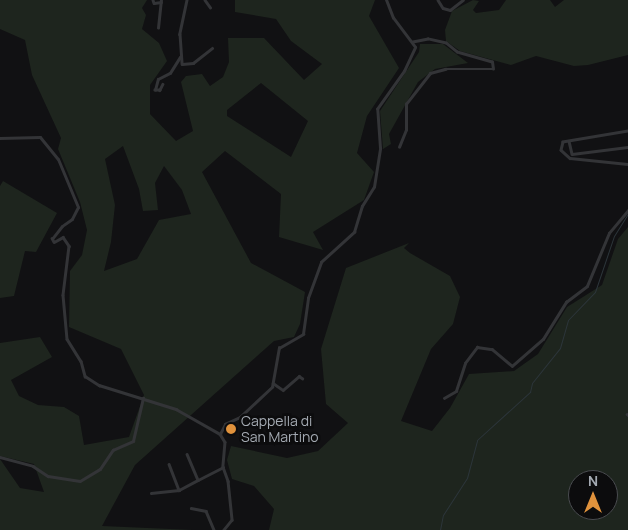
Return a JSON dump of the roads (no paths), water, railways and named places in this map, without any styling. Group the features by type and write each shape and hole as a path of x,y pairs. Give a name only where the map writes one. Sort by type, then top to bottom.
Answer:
{"street":[{"path":"153,0 154,3 161,1 158,28"},
{"path":"187,0 180,34 182,64 187,66 212,48"},
{"path":"204,0 210,7"},
{"path":"220,434 225,424 245,413 274,383 274,362 279,348 303,334 308,298 321,262 354,232 362,206 374,187 380,148 377,109 410,61 414,50 413,42 400,29 386,0"},
{"path":"438,0 443,8 450,10 463,0"},
{"path":"399,147 406,130 406,104 430,74 445,69 490,71 494,65 437,41 413,42"},
{"path":"163,84 160,90 155,90 158,79 170,73 181,56"},
{"path":"628,131 563,142 561,150 571,156 628,164"},
{"path":"0,138 40,137 58,159 78,208 72,219 62,226 52,238 54,242 63,237 69,246 63,295 67,339 81,361 85,376 99,385 176,409 220,434 225,442 223,467 228,481 232,520 224,530"},
{"path":"569,141 571,156"},
{"path":"571,156 628,147"},
{"path":"444,398 456,391 465,363 477,347 492,349 512,366 543,339 566,302 587,286 609,233 628,210"},
{"path":"274,383 283,390 298,376 302,378"},
{"path":"0,457 33,466 48,476 80,481 100,469 113,450 133,441 143,398"},
{"path":"187,454 198,480"},
{"path":"168,464 179,490"},
{"path":"151,493 179,490 223,467"},
{"path":"191,508 206,511 214,530"}],"waterway":[{"path":"440,530 443,515 467,478 477,440 530,392 532,383 560,348 568,320 595,292 614,236 628,214"}],"place":[{"name":"Cappella di San Martino","path":"231,429"}]}
